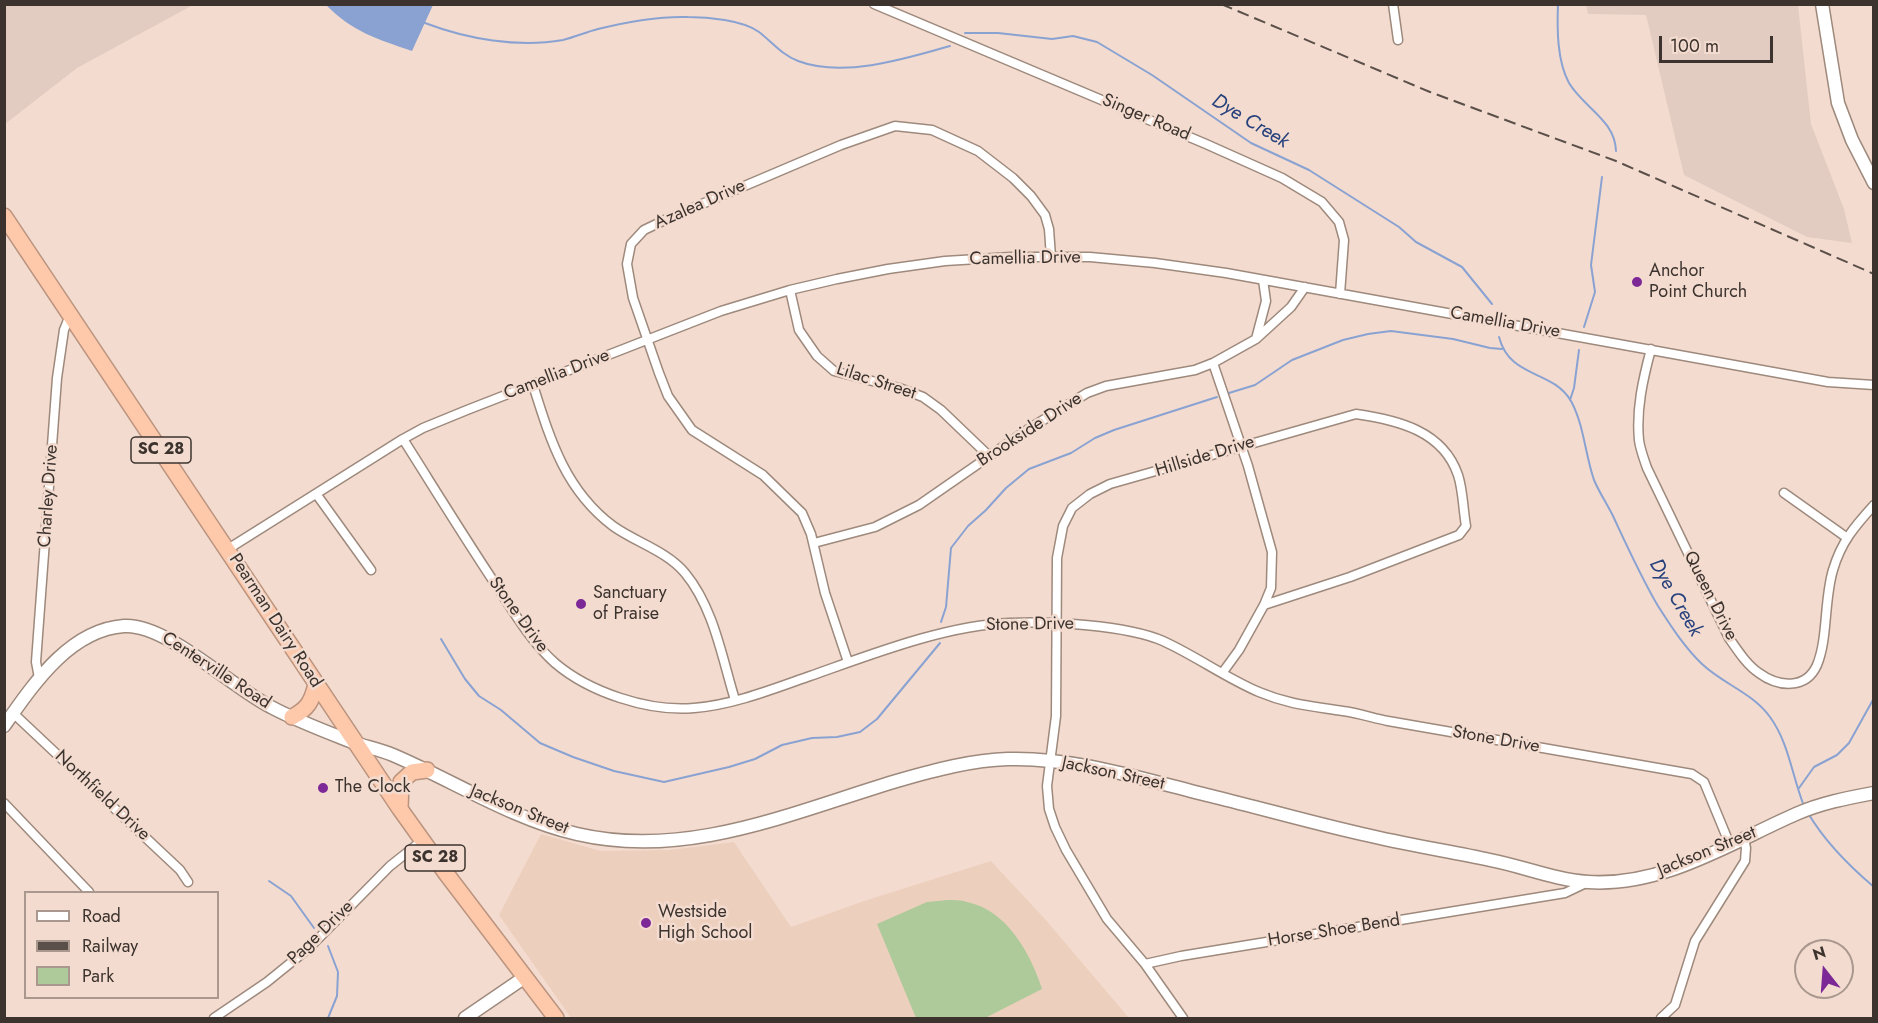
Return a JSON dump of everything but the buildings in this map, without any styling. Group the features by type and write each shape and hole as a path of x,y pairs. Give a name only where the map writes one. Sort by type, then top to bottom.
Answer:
{"highway":[{"name":"Pearman Dairy Road","path":"4,216 400,809 556,1018"},
{"path":"292,717 305,710 312,701 316,684"},
{"path":"400,809 401,782 412,772 427,770"}],"street":[{"name":"Singer Road","path":"874,4 1206,144 1282,178 1322,202 1339,222 1344,240 1340,294"},
{"path":"1393,4 1398,39"},
{"path":"1822,4 1838,103 1852,140 1874,183"},
{"name":"Azalea Drive","path":"848,662 825,593 814,543 802,513 763,475 709,443 692,430 668,396 646,340 633,298 627,264 631,244 644,230 815,156 895,126 932,130 978,151 1012,178 1031,196 1045,215 1051,257"},
{"name":"Camellia Drive","path":"228,549 403,440 434,424 721,311 789,290 837,279 945,261 1090,257 1155,263 1305,287 1828,382 1874,385"},
{"path":"1256,339 1266,301 1263,280"},
{"name":"Brookside Drive","path":"814,543 875,526 919,505 989,456 1087,393 1106,386 1195,370 1213,363 1256,339 1291,307 1305,287"},
{"name":"Lilac Street","path":"789,290 799,330 817,356 834,371 899,388 923,397 941,410 989,456"},
{"name":"Charley Drive","path":"39,678 36,662 57,378 64,330 70,314"},
{"name":"Queen Drive","path":"1651,349 1642,383 1639,411 1639,442 1644,459 1729,639 1759,674 1785,686 1800,683 1817,665 1832,571 1846,537 1874,505"},
{"path":"1213,363 1248,466 1272,552 1271,588 1264,606 1239,650 1223,672"},
{"path":"533,385 560,464 577,490 613,526 677,565 697,589 708,613 735,700"},
{"name":"Hillside Drive","path":"1145,964 1107,919 1066,850 1049,809 1047,786 1056,716 1057,558 1063,526 1072,508 1090,494 1110,484 1356,414 1378,417 1430,436 1447,454 1458,476 1466,526 1459,535 1350,577 1264,606"},
{"name":"Stone Drive","path":"403,440 511,608 536,642 555,662 588,685 612,695 640,703 694,708 735,700 848,662 979,625 1010,623 1088,625 1160,640 1257,691 1295,705 1346,711 1388,721 1692,774 1704,782 1730,845"},
{"path":"1784,493 1846,537"},
{"path":"317,495 371,570"},
{"name":"Centerville Road","path":"4,726 39,678 66,652 95,634 121,626 140,627 166,637 241,690 274,709 355,743"},
{"name":"Northfield Drive","path":"13,713 180,870 188,882"},
{"name":"Jackson Street","path":"355,743 388,753 545,825 608,840 652,842 700,838 735,831 891,783 951,767 1005,759 1051,761 1114,772 1366,835 1497,861 1566,879 1587,882 1635,879 1668,871 1822,804 1874,793"},
{"path":"4,803 88,891"},
{"path":"1661,1018 1675,1005 1695,941 1744,861 1746,848 1744,839"},
{"name":"Page Drive","path":"213,1018 267,982 309,948 390,866 423,840"},
{"name":"Horse Shoe Bend","path":"1145,964 1181,956 1564,893 1587,882"},
{"path":"1145,964 1183,1018"},
{"path":"465,1018 525,977"}],"shaded area":[{"path":"5,4 193,5 77,68 5,124"},
{"path":"1586,5 1798,5 1811,124 1844,209 1852,243 1807,237 1684,175 1646,15 1588,14"},
{"name":"Westside High School","path":"541,834 601,851 670,850 734,842 791,927 864,901 991,861 1045,919 1129,1018 571,1018 499,915"}],"green space":[{"path":"962,901 981,907 994,914 1005,924 1024,948 1042,989 985,1018 916,1018 877,924 927,902"}],"water":[{"path":"326,5 433,5 412,51 356,28"}],"waterway":[{"path":"1558,4 1559,45 1565,74 1575,92 1605,122 1614,140 1616,151"},
{"name":"Dye Creek","path":"425,23 475,38 528,43 563,40 620,24 666,17 715,19 735,22 752,28 782,52 798,61 834,68 874,65 950,46"},
{"name":"Dye Creek","path":"965,33 998,33 1052,39 1073,36 1097,42 1152,75 1251,143 1309,170 1399,227 1416,242 1462,267 1492,304"},
{"path":"1584,327 1595,292 1591,265 1602,177"},
{"path":"1229,393 1255,385 1292,360 1343,340 1368,334 1391,331 1453,339 1502,349"},
{"name":"Dye Creek","path":"1499,337 1504,350 1512,360 1553,383 1571,401 1579,420 1594,480 1658,606 1673,629 1702,664 1755,701 1770,717 1782,738 1804,806"},
{"path":"1570,400 1574,388 1579,350"},
{"path":"941,622 946,607 951,548 968,526 1006,488 1029,469 1071,453 1095,438 1114,430 1217,397"},
{"path":"441,639 465,679 479,696 501,710 540,743 614,771 664,782 755,759 782,745 812,738 837,737 860,732 877,719 940,643"},
{"path":"1799,788 1814,767 1837,755 1849,743 1874,698"},
{"name":"Dye Creek","path":"1808,813 1838,853 1874,887"},
{"path":"269,881 291,896 314,928"},
{"path":"328,946 338,972 337,996 328,1018"}],"railway":[{"path":"1221,4 1430,92 1616,161 1874,274"}],"place":[{"name":"Anchor Point Church","path":"1637,282"},
{"name":"Sanctuary of Praise","path":"581,604"},
{"name":"The Clock","path":"323,788"},
{"name":"Westside High School","path":"646,923"}]}
